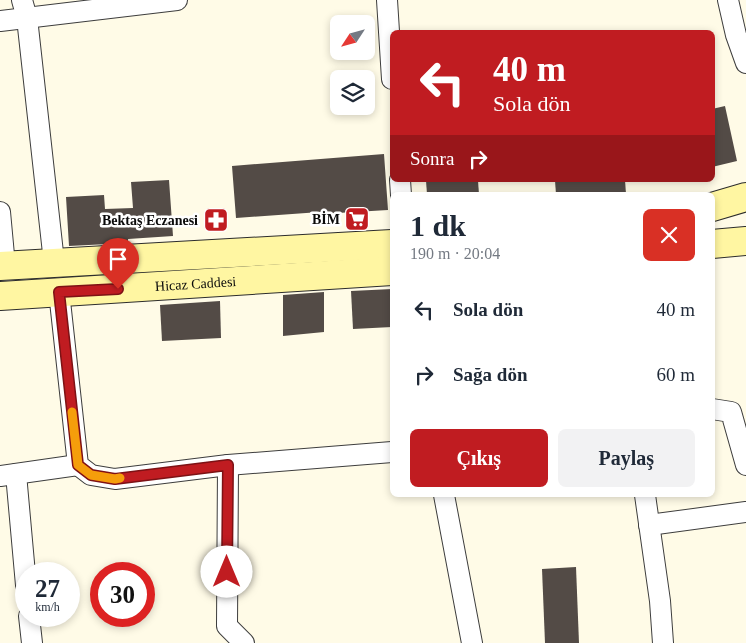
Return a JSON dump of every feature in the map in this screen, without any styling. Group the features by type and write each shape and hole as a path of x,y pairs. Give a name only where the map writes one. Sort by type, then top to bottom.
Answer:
{"main road":[{"path":"715,205 746,197"},
{"path":"715,244 746,241"},
{"name":"Hicaz Caddesi","path":"2,266 390,244"},
{"name":"Hicaz Caddesi","path":"0,296 390,271"}],"street":[{"path":"0,21 24,9 177,0"},
{"path":"387,0 390,47"},
{"path":"728,0 736,35 746,63"},
{"path":"24,9 54,262"},
{"path":"0,212 2,266"},
{"path":"59,292 78,465"},
{"path":"715,410 730,412 746,465"},
{"path":"22,562 8,475 78,465 91,475 115,479 228,465 390,452"},
{"path":"228,465 227,626 244,643"},
{"path":"444,497 472,643"},
{"path":"645,497 660,601 663,643"},
{"path":"649,525 746,512"},
{"path":"30,627 32,643"}],"building":[{"path":"725,106 737,161 715,166 715,108"},
{"path":"384,154 388,210 321,214 320,212 236,218 232,166"},
{"path":"169,180 173,236 128,239 128,243 69,246 66,197 104,195 105,209 133,208 131,182"},
{"path":"426,182 478,182 479,192 427,192"},
{"path":"555,182 625,182 626,192 556,192"},
{"path":"390,289 390,327 353,329 351,291"},
{"path":"324,292 324,332 283,336 283,295"},
{"path":"220,301 221,338 162,341 160,305"},
{"path":"576,567 579,643 545,643 542,569"}],"slow traffic":[{"path":"72,412 78,465 91,475 115,479 120,478"}],"place":[{"name":"BİM","path":"357,219"},
{"name":"Bektaş Eczanesi","path":"216,220"}],"route":[{"path":"118,289 59,292 78,465 91,475 115,479 228,465 227,572"}]}
